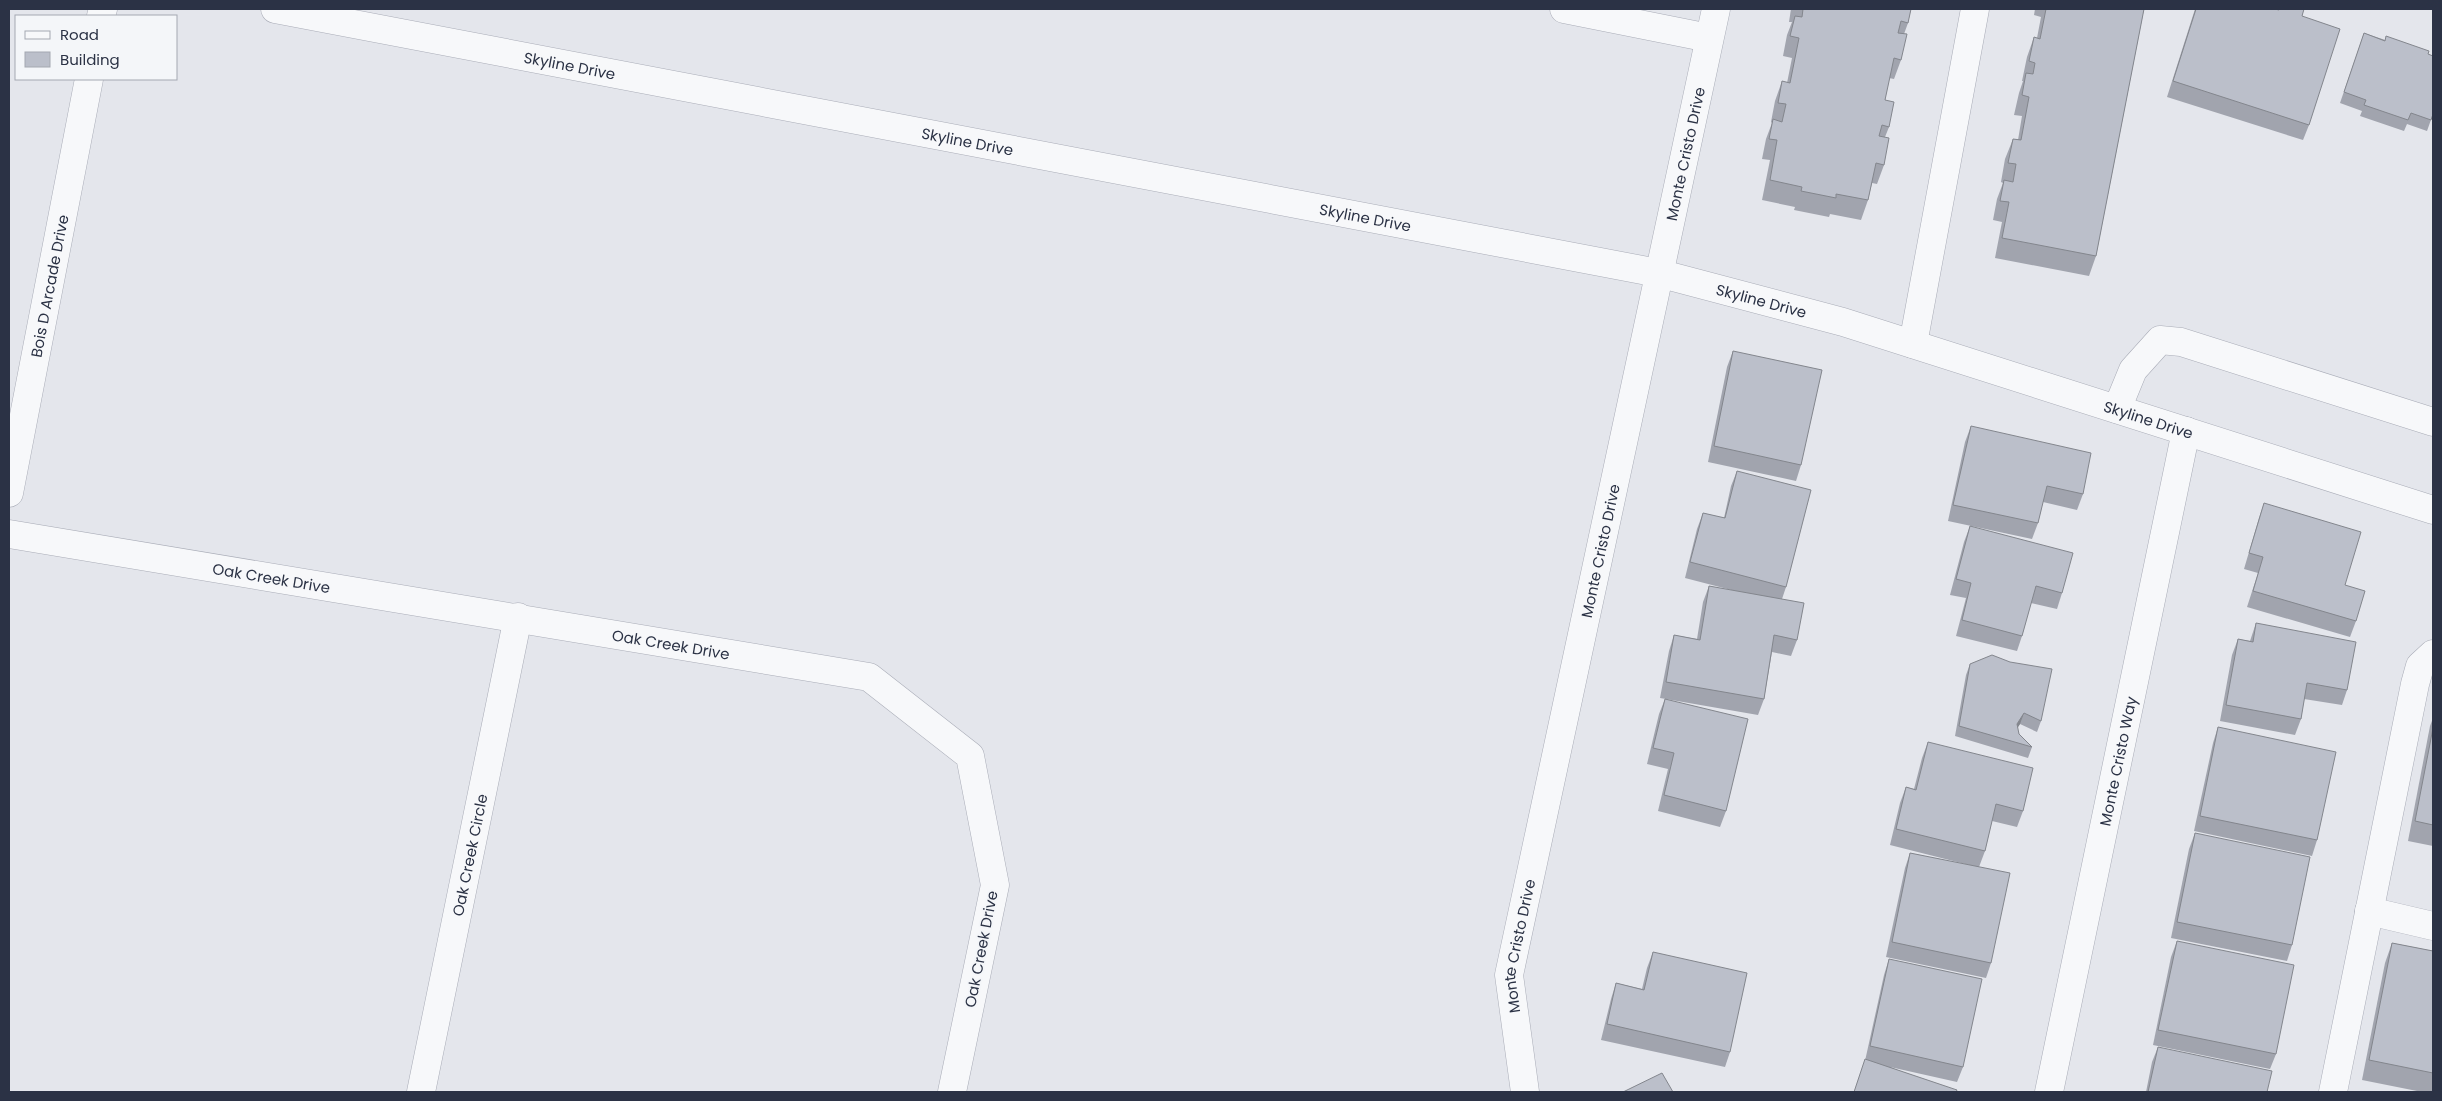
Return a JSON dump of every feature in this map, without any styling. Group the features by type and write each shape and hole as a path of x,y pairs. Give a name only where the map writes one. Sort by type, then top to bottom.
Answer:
{"street":[{"name":"Skyline Drive","path":"275,9 1658,273 1843,322 2433,510"},
{"path":"1564,9 1709,38"},
{"name":"Monte Cristo Drive","path":"1525,1092 1509,975 1716,9"},
{"path":"1914,344 1975,9"},
{"name":"Bois D Arcade Drive","path":"9,494 89,80"},
{"path":"2117,409 2133,370 2160,340 2181,342 2433,422"},
{"name":"Monte Cristo Way","path":"2049,1092 2186,431"},
{"name":"Oak Creek Drive","path":"9,534 869,676 970,756 994,885 952,1092"},
{"name":"Oak Creek Circle","path":"421,1092 518,617"},
{"path":"2333,1092 2415,684 2420,666 2433,654"},
{"path":"2369,911 2433,926"}],"building":[{"path":"1803,9 1911,9 1908,23 1901,21 1898,33 1907,34 1901,60 1894,58 1885,100 1894,102 1889,127 1882,125 1879,136 1889,138 1884,165 1876,163 1868,200 1836,194 1836,198 1801,191 1802,187 1770,180 1777,140 1769,139 1773,119 1782,122 1786,104 1778,103 1782,81 1790,83 1799,38 1790,36 1795,16 1802,17"},
{"path":"2046,9 2144,9 2096,256 2002,238 2009,202 2000,201 2004,180 2013,182 2016,164 2008,163 2013,139 2021,140 2029,97 2022,95 2026,73 2033,74 2035,63 2029,61 2034,37 2040,39"},
{"path":"2196,9 2304,9 2302,16 2340,29 2309,125 2173,81"},
{"path":"2364,33 2385,41 2386,36 2429,51 2428,54 2433,56 2433,114 2431,120 2411,113 2408,120 2364,105 2366,100 2344,92"},
{"path":"1733,351 1822,370 1801,465 1714,446"},
{"path":"1971,426 2091,453 2083,494 2047,486 2038,523 1953,505"},
{"path":"1737,471 1811,490 1786,587 1690,562 1703,513 1725,518"},
{"path":"2264,503 2361,532 2345,585 2365,591 2356,621 2253,591 2263,557 2249,553"},
{"path":"1970,526 2073,553 2062,593 2036,586 2022,636 1962,620 1971,583 1956,579"},
{"path":"1709,586 1804,603 1797,640 1774,635 1764,699 1666,682 1674,635 1700,640"},
{"path":"2256,623 2356,642 2347,690 2307,683 2301,719 2226,705 2238,639 2253,642"},
{"path":"1992,655 2010,662 2052,669 2041,721 2024,713 2017,724 2019,734 2032,747 1959,726 1970,664"},
{"path":"1665,699 1748,719 1726,811 1664,795 1674,753 1653,748"},
{"path":"2218,727 2336,752 2317,840 2200,816"},
{"path":"2433,728 2433,825 2415,821"},
{"path":"1928,742 2033,768 2023,811 1996,804 1985,851 1896,829 1906,787 1916,790"},
{"path":"2195,833 2310,857 2292,945 2177,922"},
{"path":"1910,853 2010,873 1991,963 1892,942"},
{"path":"2177,941 2294,965 2276,1054 2158,1030"},
{"path":"2392,943 2433,951 2433,1073 2369,1060"},
{"path":"1653,952 1747,973 1730,1052 1607,1024 1616,983 1644,990"},
{"path":"1889,959 1982,979 1963,1067 1870,1046"},
{"path":"2158,1047 2272,1071 2267,1092 2148,1092"},
{"path":"1865,1059 1957,1090 1956,1092 1854,1092"},
{"path":"1662,1073 1673,1092 1623,1092"}]}
